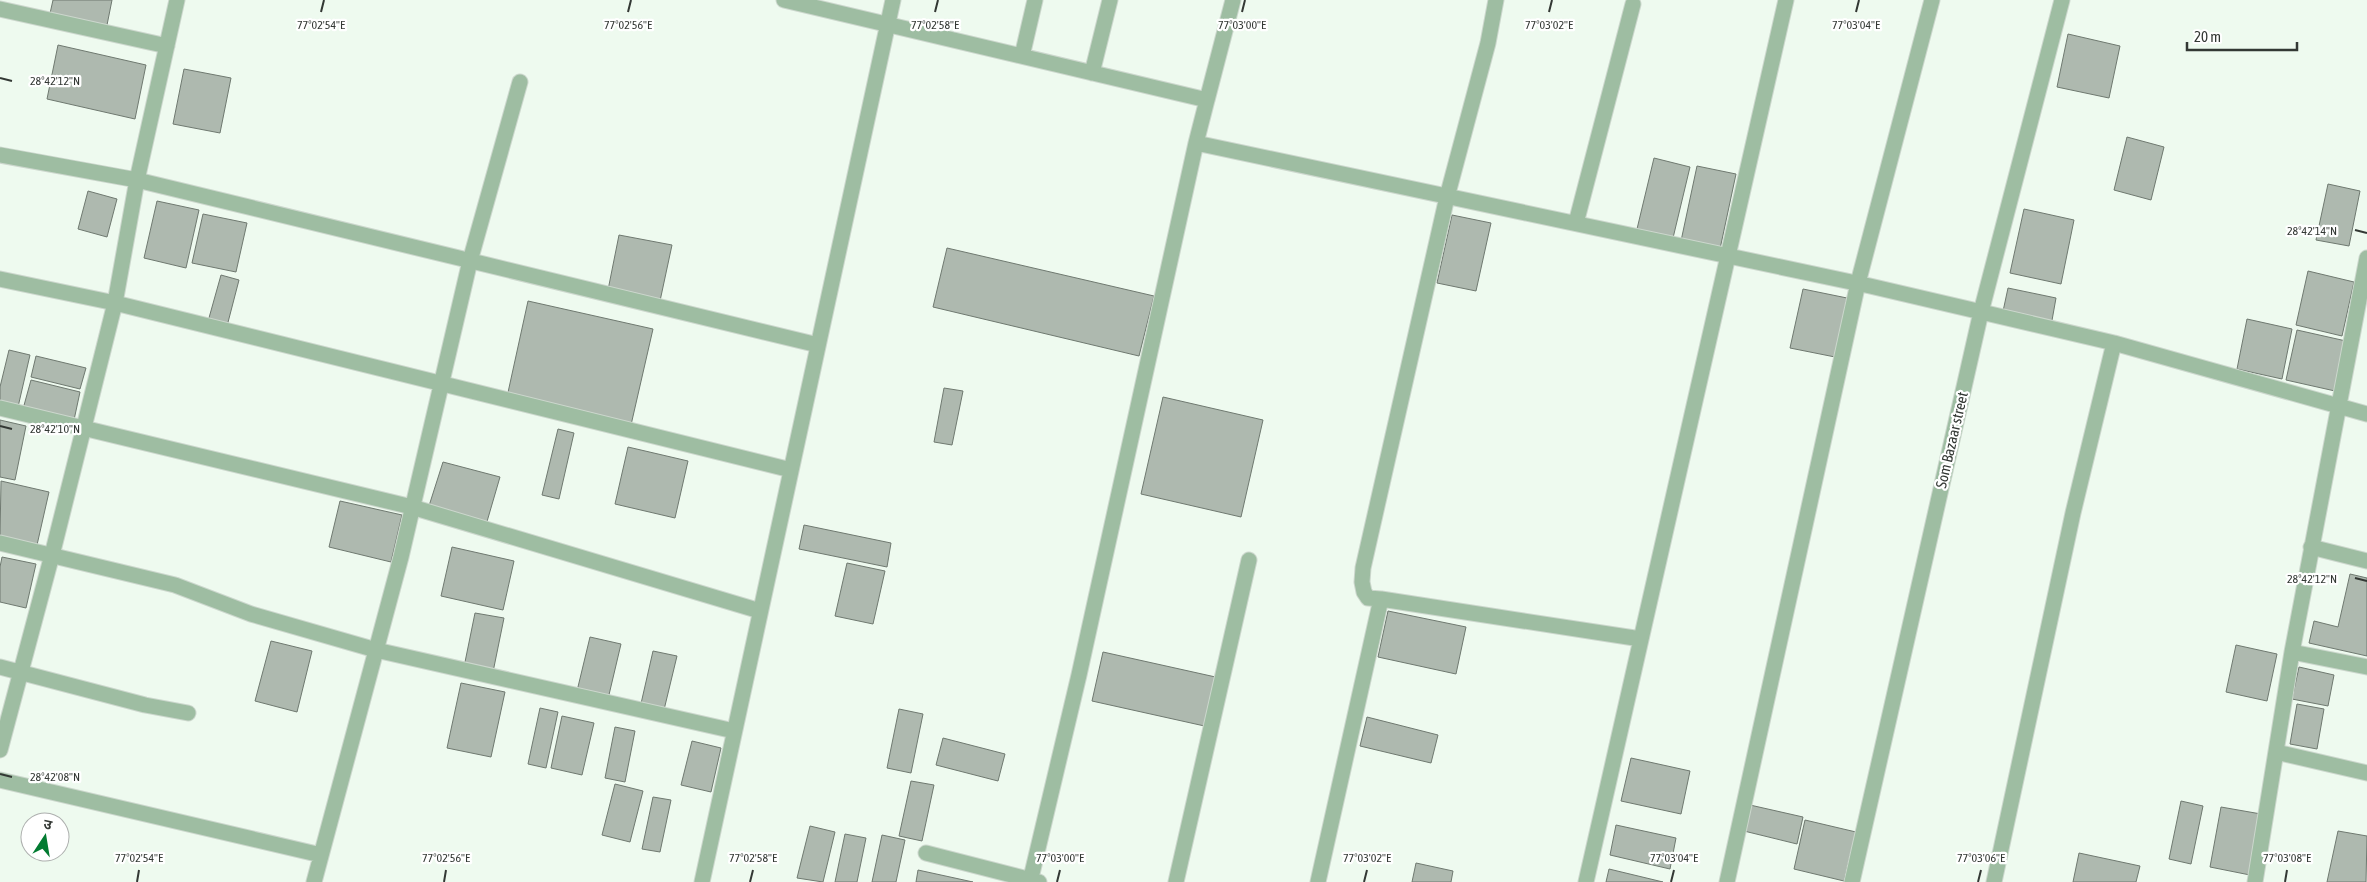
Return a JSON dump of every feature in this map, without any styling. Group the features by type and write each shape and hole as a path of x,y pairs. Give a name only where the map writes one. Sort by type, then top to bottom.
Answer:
{"street":[{"path":"0,750 52,555 115,303 136,180 177,0"},
{"path":"784,0 1207,100"},
{"path":"702,882 893,0"},
{"path":"1022,56 1036,0"},
{"path":"1092,73 1110,0"},
{"path":"926,853 1034,881 1196,143 1233,0"},
{"path":"1496,0 1488,43 1447,197 1363,568 1362,582 1364,592 1368,598 1642,639"},
{"path":"1586,882 1786,0"},
{"path":"1727,882 1858,283 1932,0"},
{"name":"Som Bazaar street","path":"1852,882 1981,312 2062,0"},
{"path":"1576,223 1633,4"},
{"path":"0,9 167,46"},
{"path":"314,882 412,507 470,261 520,82"},
{"path":"1196,143 1858,283 2114,343 2367,414"},
{"path":"0,155 136,180 818,345"},
{"path":"2255,882 2292,652 2367,260"},
{"path":"0,279 115,303 791,470"},
{"path":"1994,882 2073,513 2114,343"},
{"path":"0,408 412,507 760,611"},
{"path":"0,543 175,585 251,614 376,650 734,731"},
{"path":"2311,548 2367,561"},
{"path":"1176,882 1249,560"},
{"path":"1318,882 1381,599"},
{"path":"2292,652 2367,667"},
{"path":"0,667 145,705 188,713"},
{"path":"2276,752 2367,773"},
{"path":"0,780 321,855"}],"building":[{"path":"53,0 112,0 106,30 49,18"},
{"path":"2068,34 2120,46 2109,98 2057,87"},
{"path":"58,45 146,65 135,119 47,99"},
{"path":"184,69 231,78 220,133 173,124"},
{"path":"2127,137 2164,147 2151,200 2114,190"},
{"path":"1654,158 1690,167 1673,238 1637,229"},
{"path":"1697,166 1736,174 1720,249 1681,241"},
{"path":"2328,184 2360,191 2349,246 2316,240"},
{"path":"88,191 117,199 107,237 78,229"},
{"path":"157,201 199,210 186,268 144,258"},
{"path":"2024,209 2074,220 2061,284 2010,273"},
{"path":"203,214 247,223 236,272 192,263"},
{"path":"1452,215 1491,223 1476,291 1437,283"},
{"path":"619,235 672,245 660,301 608,290"},
{"path":"947,248 1154,296 1139,356 933,307"},
{"path":"2308,271 2354,282 2342,336 2296,325"},
{"path":"221,275 239,280 226,330 207,325"},
{"path":"2008,288 2056,298 2051,326 2002,316"},
{"path":"1803,289 1847,298 1835,357 1790,348"},
{"path":"528,301 653,329 631,425 507,397"},
{"path":"2247,319 2292,329 2282,379 2237,369"},
{"path":"2297,330 2346,341 2335,391 2286,380"},
{"path":"9,350 30,355 18,407 0,403 0,387"},
{"path":"36,356 86,368 80,389 31,377"},
{"path":"31,380 80,392 74,420 23,409"},
{"path":"944,388 963,391 952,445 934,442"},
{"path":"1163,397 1263,420 1241,517 1141,494"},
{"path":"0,420 26,426 15,480 0,477"},
{"path":"558,429 574,433 559,499 542,495"},
{"path":"628,447 688,461 675,518 615,504"},
{"path":"443,462 500,477 486,525 428,509"},
{"path":"1,481 49,492 37,545 0,536"},
{"path":"340,501 402,515 391,562 329,547"},
{"path":"804,525 891,543 887,567 799,549"},
{"path":"452,547 514,561 503,610 441,596"},
{"path":"2,557 36,564 26,608 0,602 0,567"},
{"path":"847,563 885,571 873,624 835,616"},
{"path":"2350,574 2367,578 2367,656 2309,643 2314,621 2338,627"},
{"path":"1388,611 1466,627 1456,674 1378,657"},
{"path":"475,613 504,618 493,672 464,667"},
{"path":"590,637 621,644 608,699 577,691"},
{"path":"271,641 312,651 297,712 255,701"},
{"path":"2236,645 2277,654 2267,701 2226,692"},
{"path":"653,651 677,656 663,714 640,708"},
{"path":"1103,652 1220,678 1209,727 1092,701"},
{"path":"2299,667 2334,675 2328,706 2292,699"},
{"path":"461,683 505,692 491,757 447,748"},
{"path":"2297,704 2324,709 2317,749 2290,744"},
{"path":"540,708 558,712 546,768 528,764"},
{"path":"899,709 923,714 911,773 887,768"},
{"path":"562,716 594,723 582,775 551,768"},
{"path":"1367,717 1438,735 1431,763 1360,746"},
{"path":"615,727 635,731 625,782 605,778"},
{"path":"943,738 1005,754 998,781 936,765"},
{"path":"692,741 721,748 711,792 681,785"},
{"path":"1631,758 1690,771 1681,814 1621,801"},
{"path":"911,781 934,785 922,841 899,836"},
{"path":"615,784 643,791 630,842 602,835"},
{"path":"653,797 671,800 660,852 642,849"},
{"path":"2181,801 2203,806 2191,864 2169,859"},
{"path":"1750,805 1803,817 1797,844 1744,831"},
{"path":"2221,807 2261,814 2250,875 2210,867"},
{"path":"1805,820 1856,832 1844,881 1794,869"},
{"path":"1616,825 1676,838 1670,869 1610,855"},
{"path":"810,826 835,832 823,882 797,878"},
{"path":"2338,831 2367,836 2366,882 2327,882"},
{"path":"845,834 866,838 857,882 835,882"},
{"path":"882,835 905,840 896,882 872,882"},
{"path":"2079,853 2140,866 2136,882 2073,882"},
{"path":"1416,863 1453,871 1451,882 1412,882"},
{"path":"1609,869 1663,882 1606,882"},
{"path":"918,870 973,882 916,882"}]}
